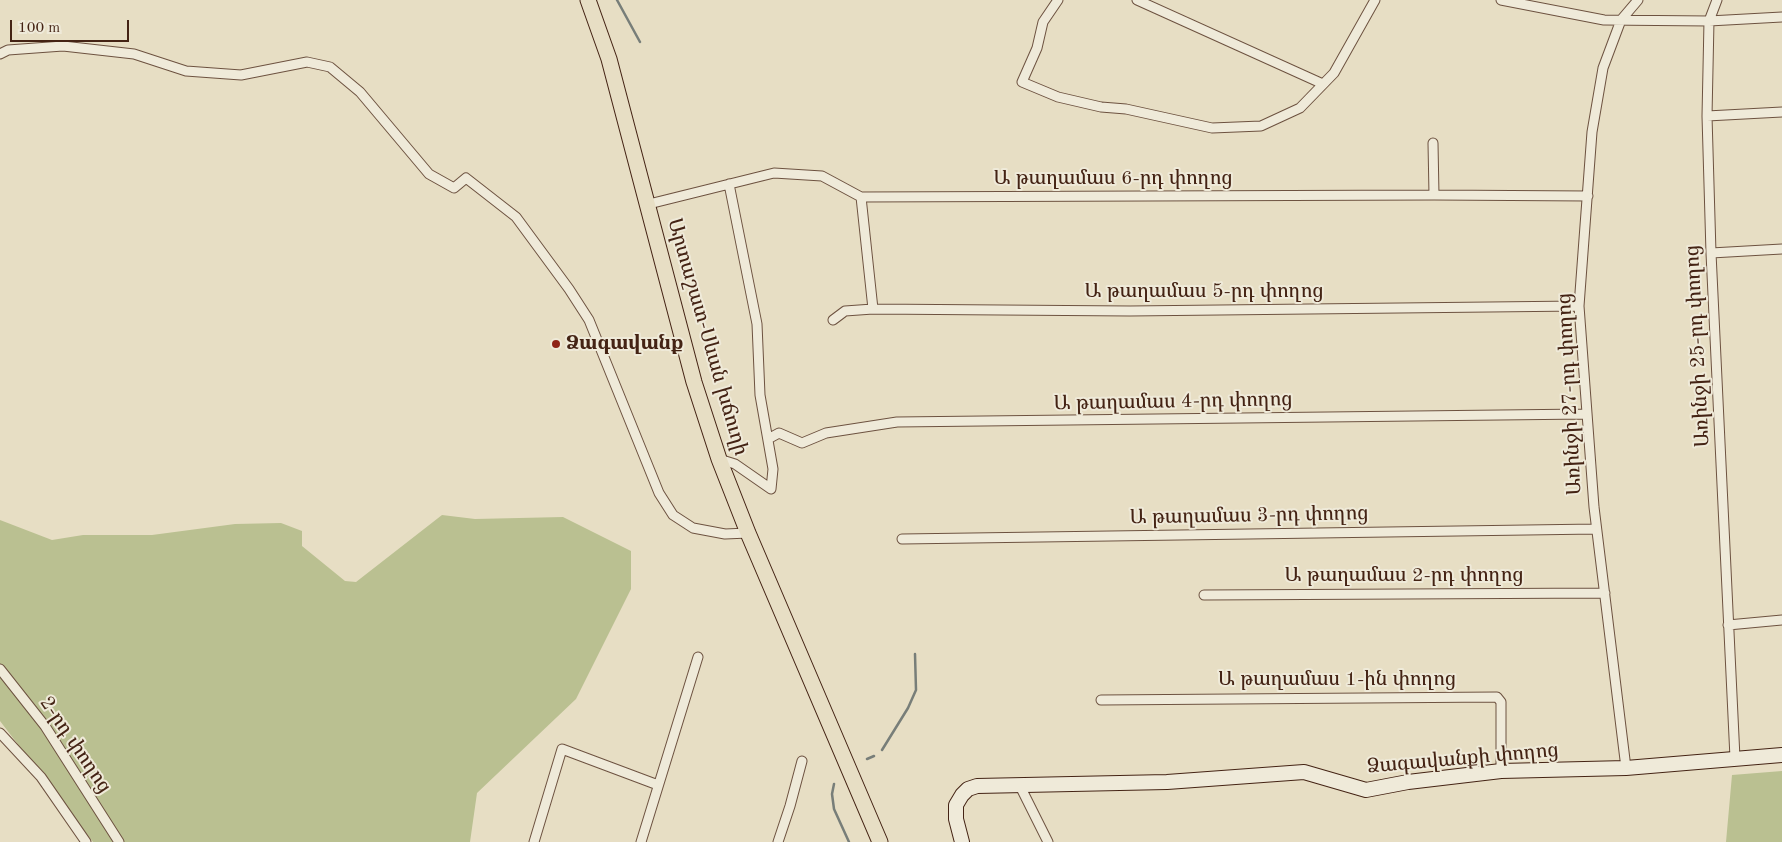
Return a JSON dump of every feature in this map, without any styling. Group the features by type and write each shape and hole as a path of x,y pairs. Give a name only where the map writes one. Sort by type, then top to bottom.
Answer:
{"main road":[{"name":"Արտաշատ-Սևան խճուղի","path":"588,0 609,59 649,204 694,382 719,459 748,533 880,842"}],"street":[{"path":"1058,0 1043,22 1036,48 1022,82 1058,97 1101,107 1126,109 1212,128 1261,126 1300,108 1334,73 1374,0"},
{"path":"1137,0 1323,84"},
{"path":"1501,0 1604,20 1709,21 1782,17"},
{"name":"Առինջի 27-րդ փողոց","path":"1626,768 1596,529 1579,306 1592,132 1603,68 1621,20 1638,0"},
{"name":"Առինջի 25-րդ փողոց","path":"1717,0 1709,21 1707,116 1711,253 1735,758"},
{"path":"0,54 8,50 63,46 134,54 186,71 241,75 308,62 330,67 360,92 429,174 454,188 466,178 516,217 569,289 589,320 659,493 673,515 693,528 725,534 748,533"},
{"path":"1707,116 1782,112"},
{"path":"1433,143 1434,195"},
{"name":"Ա թաղամաս 6-րդ փողոց","path":"649,204 774,173 822,176 861,198 1588,196"},
{"path":"719,459 735,464 772,489 773,469 760,395 758,324 729,184"},
{"path":"861,198 873,309"},
{"path":"1711,253 1782,249"},
{"name":"Ա թաղամաս 5-րդ փողոց","path":"833,320 845,311 873,309 1130,311 1579,306"},
{"name":"Ա թաղամաս 4-րդ փողոց","path":"768,439 779,433 802,443 826,433 897,422 1586,414"},
{"name":"Ա թաղամաս 3-րդ փողոց","path":"902,539 1596,529"},
{"name":"Ա թաղամաս 2-րդ փողոց","path":"1204,595 1605,593"},
{"path":"1728,625 1782,620"},
{"path":"641,842 698,658"},
{"name":"2-րդ փողոց","path":"0,669 44,726 119,842"},
{"name":"Ա թաղամաս 1-ին փողոց","path":"1101,700 1497,697 1501,702 1501,772"},
{"path":"0,733 41,777 86,842"},
{"path":"534,842 562,749 658,785"},
{"name":"Ձագավանքի փողոց","path":"962,842 956,806 962,794 968,789 977,786 1167,782 1304,772 1366,790 1408,782 1501,772 1626,768 1782,755"},
{"path":"778,842 802,761"},
{"path":"1019,784 1048,842"}],"green space":[{"path":"442,515 475,519 563,517 631,551 631,589 576,699 477,793 470,842 93,842 0,721 0,520 52,540 83,535 152,535 235,524 281,523 302,531 302,546 345,581 356,582"},
{"path":"1782,771 1782,842 1726,842 1732,775"}],"waterway":[{"path":"617,0 640,42"},
{"path":"882,750 908,708 916,690 915,654"},
{"path":"867,759 874,756"},
{"path":"834,784 832,794 834,809 849,842"}],"place":[{"name":"Ձագավանք","path":"556,344"}]}
